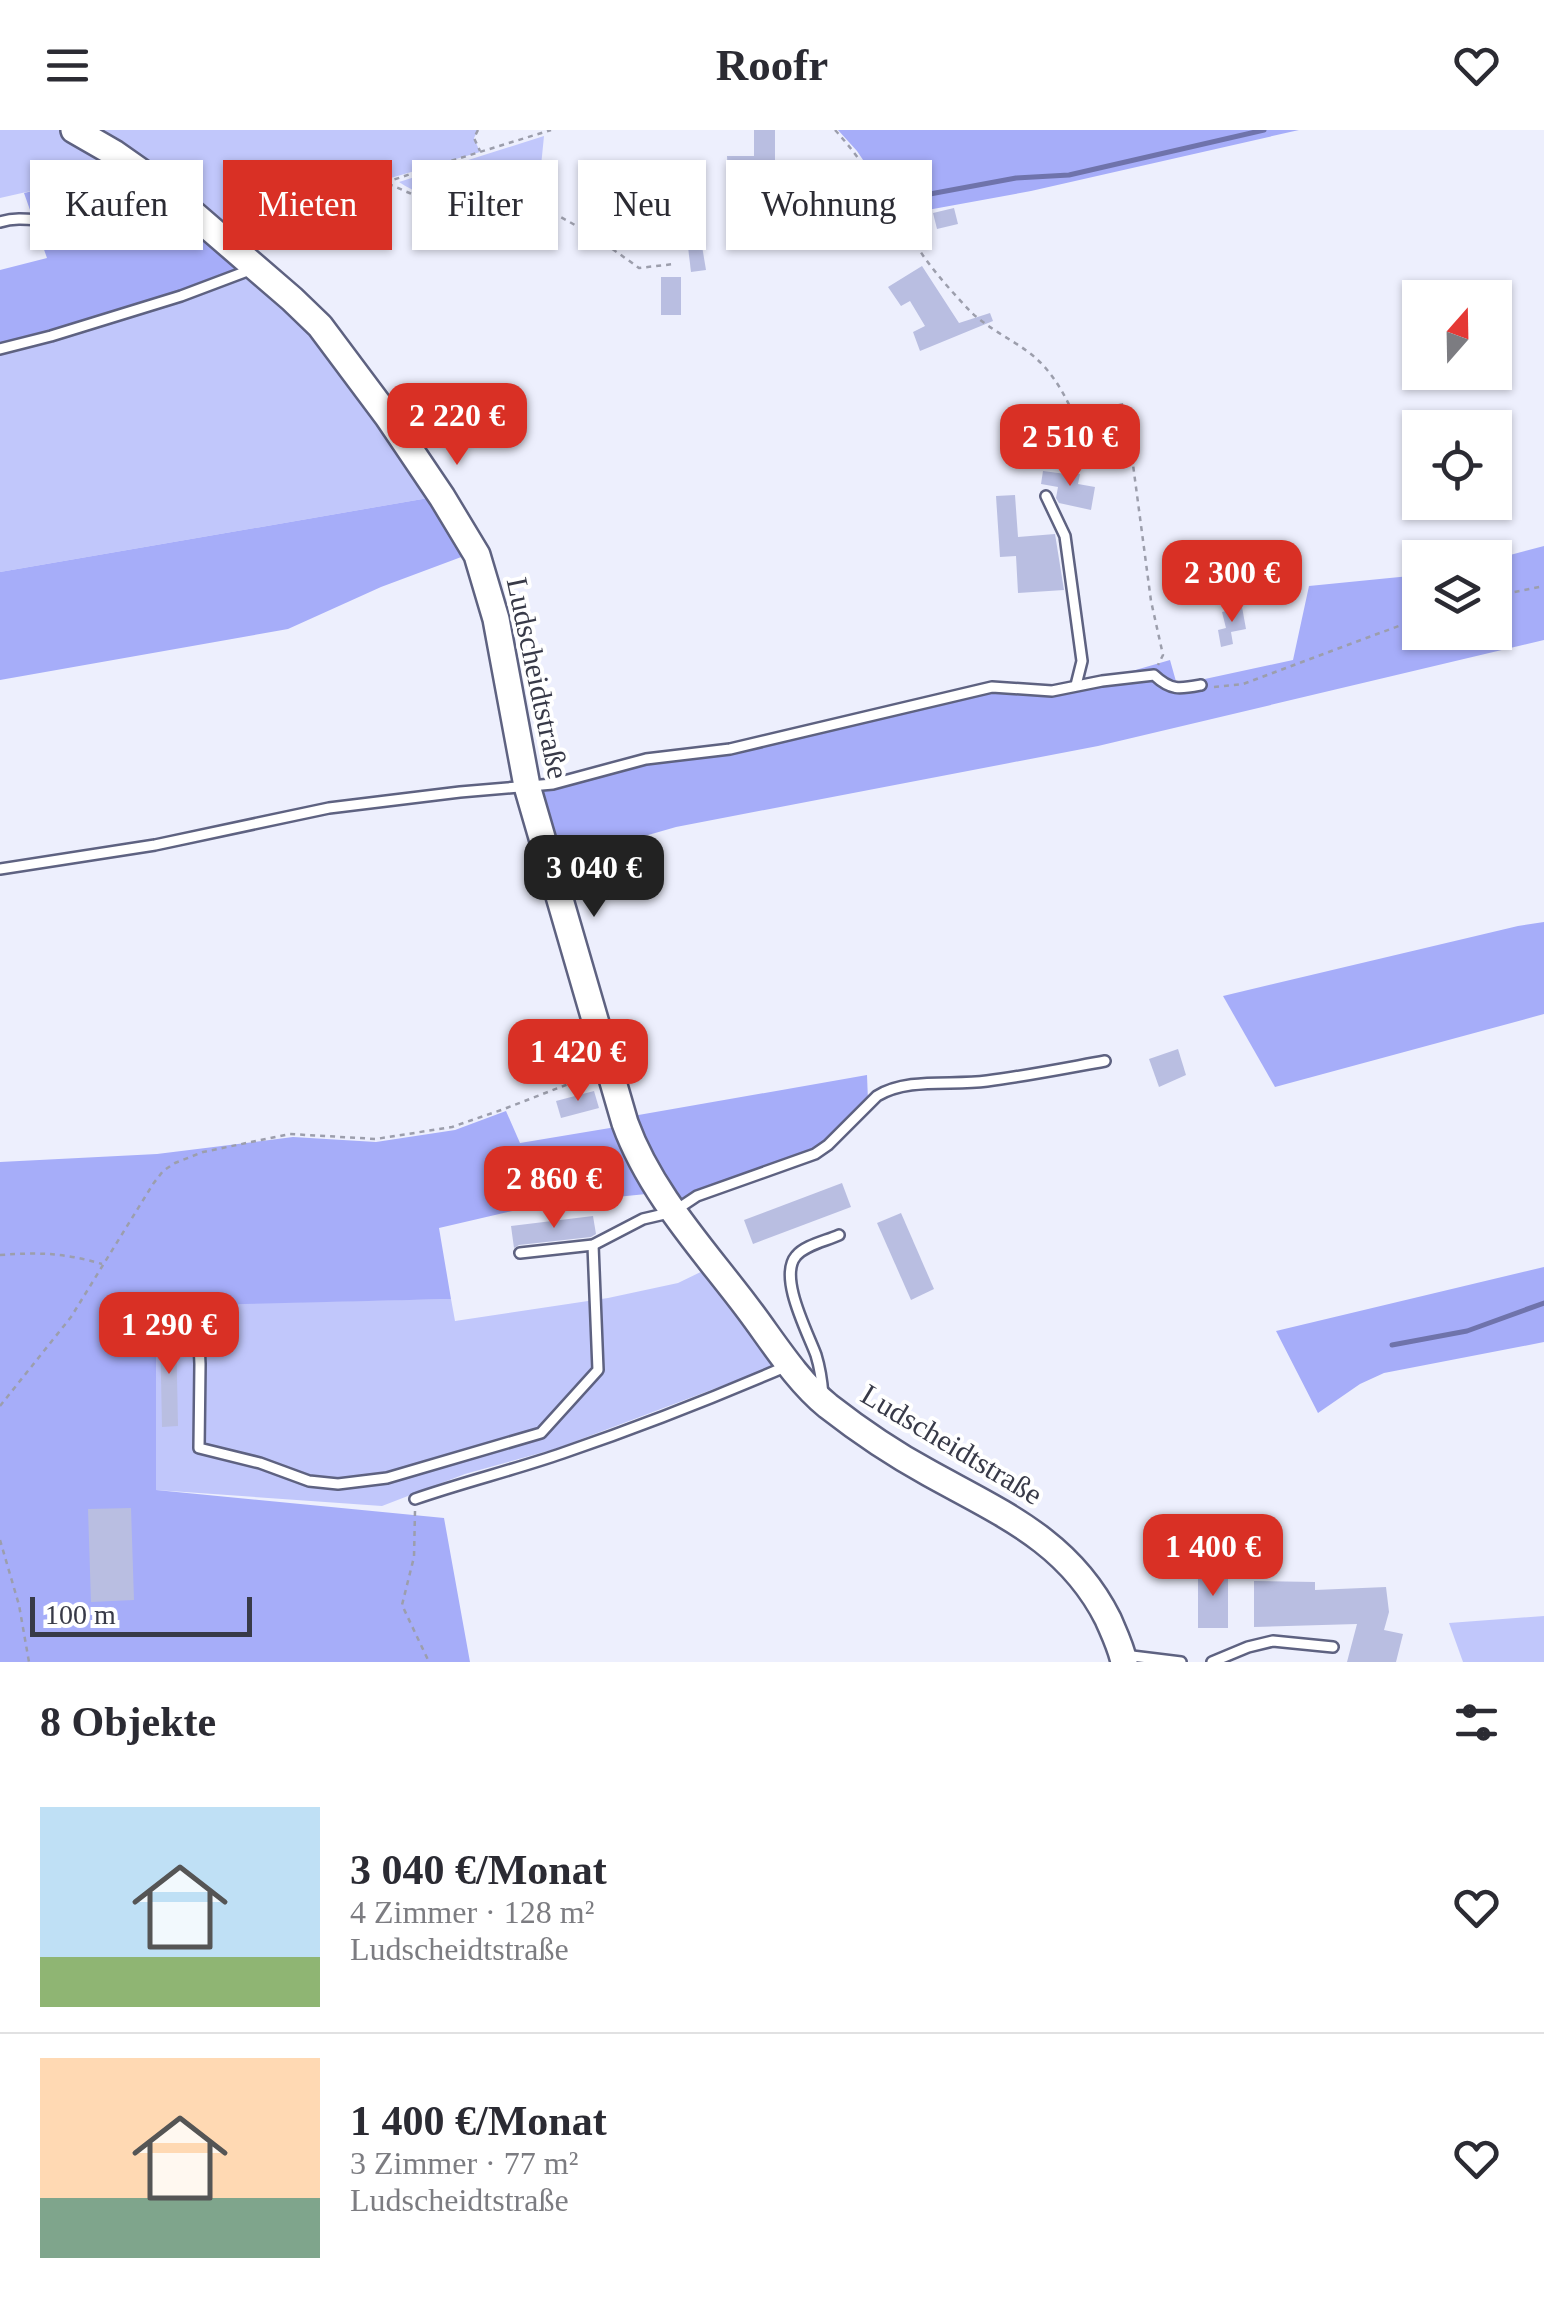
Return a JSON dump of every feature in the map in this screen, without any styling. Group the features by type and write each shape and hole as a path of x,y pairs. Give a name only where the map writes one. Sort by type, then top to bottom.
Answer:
{"street":[{"name":"Ludscheidtstraße","path":"74,130 123,160"},
{"name":"Ludscheidtstraße","path":"203,223 223,240"},
{"name":"Ludscheidtstraße","path":"234,250 320,326 344,356 442,496 477,555 496,619 527,786 609,1068 632,1144 672,1212 789,1365 824,1403 895,1453 1006,1514 1048,1543 1072,1566 1111,1626 1123,1659"}],"lane":[{"path":"0,222 30,219"},
{"path":"0,349 182,296 254,268"},
{"path":"1046,496 1065,536 1082,661 1076,685"},
{"path":"0,870 155,845 329,808 553,784 646,759 746,746 992,687 1052,690 1154,675 1165,685 1182,689 1201,685"},
{"path":"520,1253 594,1245 643,1219 672,1212 698,1196 815,1154 886,1090 982,1082 1105,1061"},
{"path":"824,1403 818,1361 790,1278 791,1264 798,1252 839,1235"},
{"path":"198,1323 199,1448 309,1480 338,1484 386,1478 542,1433 580,1392 598,1370 594,1245"},
{"path":"415,1499 618,1434 789,1365"},
{"path":"1212,1662 1248,1646 1273,1641 1332,1647"},
{"path":"1123,1659 1181,1662"}],"path":[{"path":"478,130 474,138 480,152"},
{"path":"392,183 551,130"},
{"path":"835,130 930,263 973,314 1048,370 1072,413 1125,404 1151,602 1162,655 1154,675"},
{"path":"392,186 427,199 516,199 538,206 586,232 639,268 674,264"},
{"path":"1512,593 1544,586"},
{"path":"1201,685 1243,684 1402,625"},
{"path":"0,1406 70,1317 153,1184 176,1162 202,1152 290,1134 376,1139 452,1127 609,1068"},
{"path":"0,1255 54,1253 104,1265"},
{"path":"415,1499 414,1557 402,1605 429,1662"},
{"path":"0,1540 19,1605 29,1662"}],"shaded area":[{"path":"0,130 59,130 112,160 30,160 30,191 0,198"},
{"path":"78,130 478,130 474,138 480,152 452,160 412,160 412,172 392,178 392,160 223,160 223,233 203,219 203,160 120,160"},
{"path":"838,130 1299,130 1031,191 932,209 932,160 863,160"},
{"path":"544,136 542,160 468,160"},
{"path":"412,178 412,189 399,182"},
{"path":"203,233 246,269 0,345 0,270 47,258 44,250 203,250"},
{"path":"252,275 315,330 440,496 0,572 0,353"},
{"path":"440,496 472,553 381,587 288,629 0,680 0,572"},
{"path":"1544,546 1544,640 1512,648 1512,554"},
{"path":"1402,577 1402,650 1502,650 1098,746 676,827 551,863 531,792 647,762 993,690 1053,694 1170,660 1177,685 1293,660 1309,586"},
{"path":"1544,922 1544,1014 1275,1087 1223,996 1518,926"},
{"path":"867,1075 868,1101 828,1142 675,1206 627,1117"},
{"path":"506,1111 520,1143 622,1126 656,1193 538,1205 439,1228 451,1299 156,1306 156,1490 444,1518 470,1662 0,1662 0,1162 157,1154 293,1137 376,1142 455,1130"},
{"path":"711,1267 777,1365 555,1449 465,1474 382,1506 156,1490 156,1305 451,1299 455,1321 608,1298 678,1283"},
{"path":"1544,1267 1544,1342 1384,1373 1360,1384 1318,1413 1276,1331"},
{"path":"1544,1616 1544,1662 1463,1662 1449,1623"}],"building":[{"path":"754,130 775,130 775,160 754,160"},
{"path":"727,156 754,156 754,160 727,160"},
{"path":"954,208 958,224 937,229 933,213"},
{"path":"688,250 703,250 706,270 691,272"},
{"path":"922,266 959,323 990,313 993,321 920,351 913,332 925,326 910,301 901,306 888,287"},
{"path":"661,277 681,277 681,315 661,315"},
{"path":"1043,471 1080,474 1078,484 1095,487 1091,510 1059,503 1058,487 1041,484"},
{"path":"1015,495 1018,537 1055,534 1064,590 1018,593 1016,556 1000,557 996,496"},
{"path":"1242,607 1246,629 1231,632 1233,644 1221,647 1218,630 1226,628 1222,612"},
{"path":"1178,1049 1186,1075 1159,1087 1149,1059"},
{"path":"594,1091 599,1108 561,1118 556,1101"},
{"path":"842,1183 851,1207 753,1244 744,1220"},
{"path":"901,1213 934,1289 911,1300 877,1223"},
{"path":"593,1216 596,1234 591,1237 514,1248 511,1226"},
{"path":"160,1327 176,1327 178,1426 162,1427"},
{"path":"131,1508 134,1600 91,1602 88,1509"},
{"path":"1198,1570 1228,1570 1228,1628 1198,1628"},
{"path":"1254,1581 1315,1582 1315,1590 1386,1587 1389,1612 1384,1630 1403,1634 1396,1662 1347,1662 1357,1624 1254,1627"}],"waterway":[{"path":"932,194 1016,178 1069,175 1264,130"},
{"path":"1392,1345 1467,1331 1544,1303"}]}
